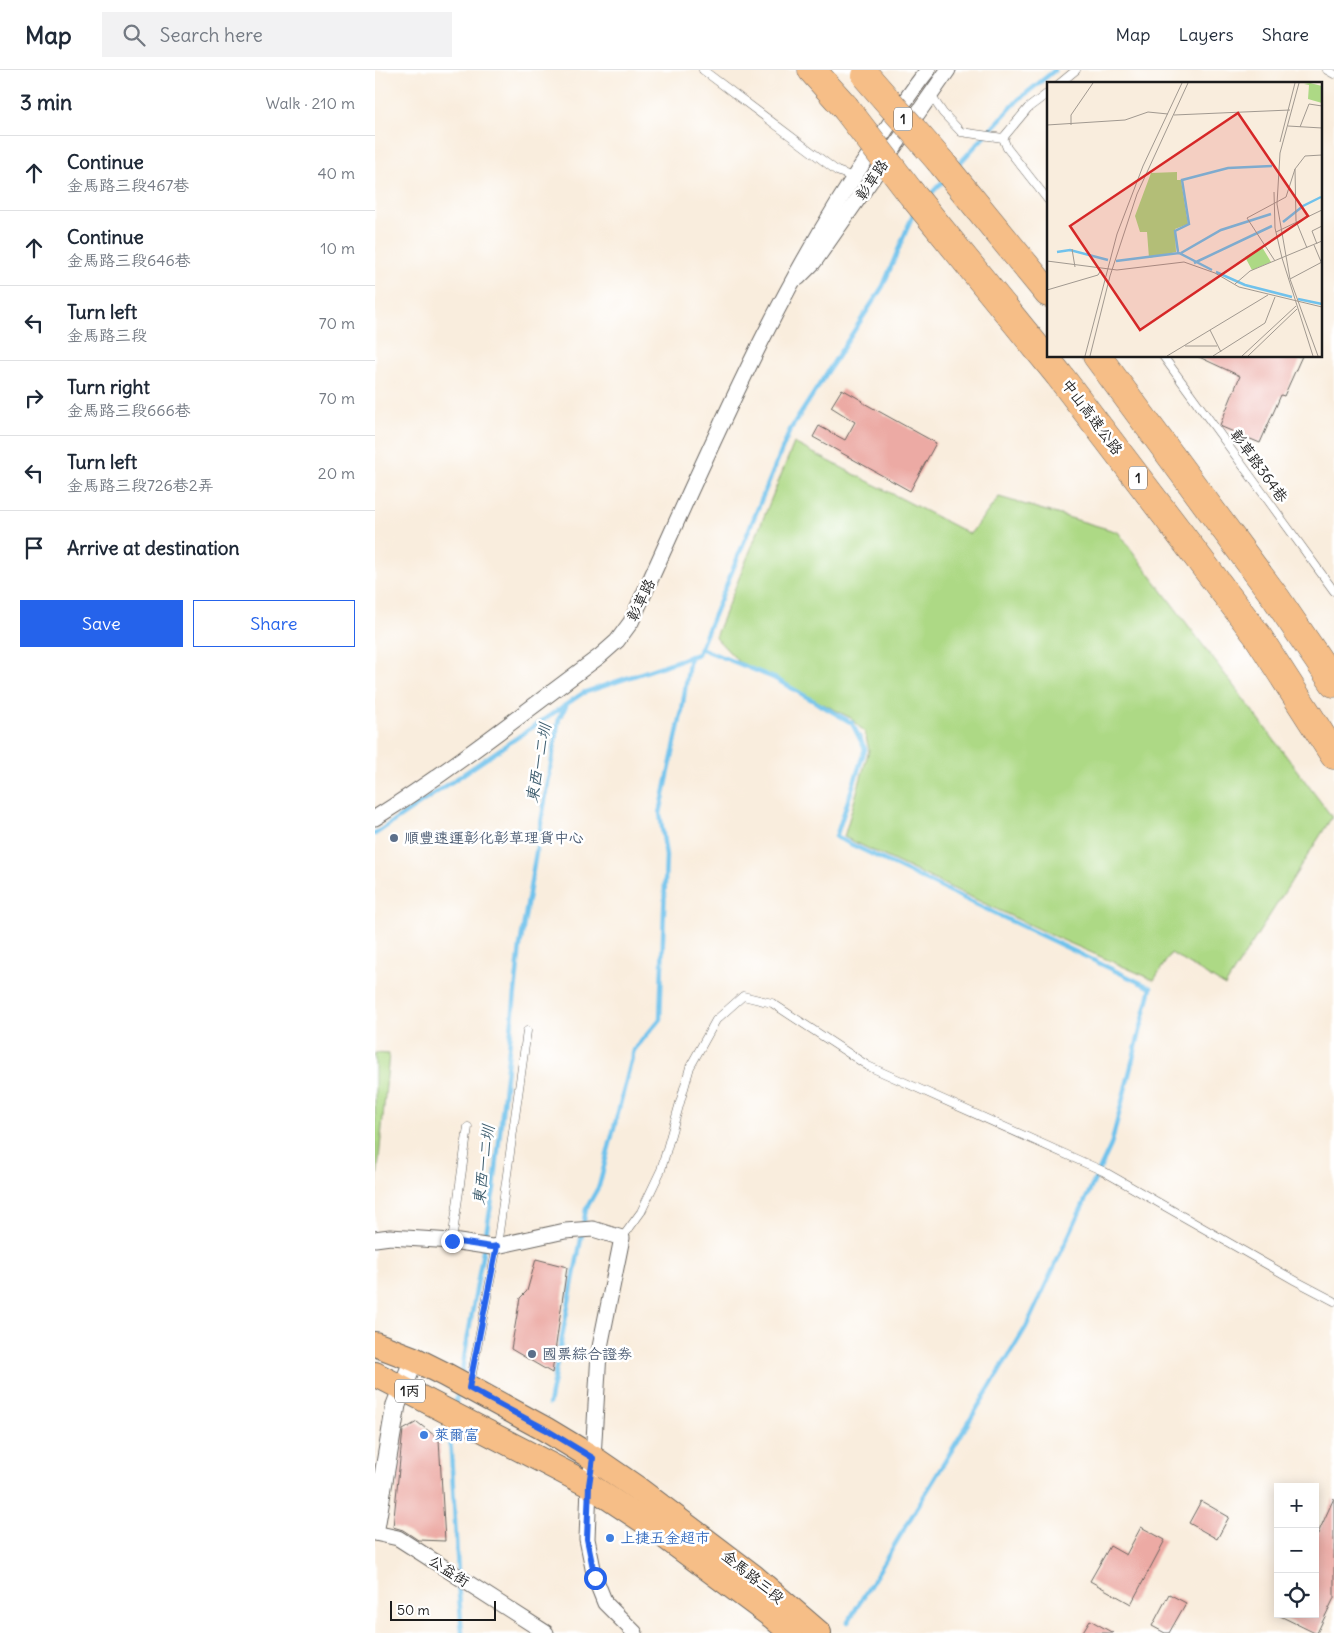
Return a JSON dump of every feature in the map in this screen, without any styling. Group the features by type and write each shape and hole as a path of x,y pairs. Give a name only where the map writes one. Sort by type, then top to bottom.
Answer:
{"highway":[{"name":"中山高速公路","path":"812,70 845,108 1059,375 1245,620 1334,755"},
{"name":"1","path":"863,73 947,169 1047,292"},
{"path":"1098,358 1276,598 1334,683"}],"main road":[{"name":"金馬路三段","path":"375,1344 413,1358 545,1429 593,1458 638,1489 753,1576 819,1633"},
{"name":"金馬路三段","path":"375,1374 589,1485 647,1524 773,1617 791,1633"}],"street":[{"name":"彰草路","path":"790,286 814,262 948,70"},
{"name":"彰草路","path":"375,818 449,768 600,656 617,641 631,622 766,331 804,257 919,74"},
{"path":"375,1239 390,1237 452,1241 494,1247 573,1230 593,1229 622,1238 599,1352 587,1539 595,1578 605,1603 635,1633"},
{"path":"375,1528 396,1405 413,1358"},
{"name":"公益街","path":"375,1533 398,1538 536,1630"}],"lane":[{"path":"703,70 837,172 853,177"},
{"path":"1061,82 1076,70"},
{"path":"1327,70 1334,74"},
{"path":"930,94 943,113 961,132 1000,137"},
{"path":"1000,137 1028,108 1047,94"},
{"path":"1000,137 1047,199"},
{"name":"彰草路364巷","path":"1164,358 1334,591"},
{"path":"622,1238 641,1212 661,1170 690,1067 716,1020 743,996 772,1003 868,1066 1094,1166 1334,1301"},
{"path":"469,1388 494,1247 527,1031"},
{"path":"452,1241 468,1127"}],"green space":[{"path":"794,443 970,534 999,497 1118,532 1332,817 1225,986 1171,953 1154,980 1051,935 844,837 869,750 865,733 851,718 739,662 715,637"},
{"path":"375,1053 389,1054 375,1201"}],"building":[{"path":"1201,358 1301,358 1284,396 1281,395 1260,443 1220,425 1240,376"},
{"path":"842,389 936,443 910,491 813,437 819,426 845,440 855,422 831,407"},
{"path":"536,1259 567,1267 552,1373 511,1349 520,1298 527,1291"},
{"path":"417,1422 439,1439 445,1541 418,1540 403,1530 393,1527 403,1430"},
{"path":"1334,1498 1334,1598 1317,1633 1315,1633 1284,1618 1319,1618 1319,1531"},
{"path":"1201,1501 1229,1517 1217,1539 1189,1523"},
{"path":"1141,1527 1165,1540 1131,1604 1090,1581 1110,1546 1126,1555"},
{"path":"1169,1594 1186,1603 1169,1633 1165,1633 1152,1626"},
{"path":"1090,1620 1113,1633 1082,1633"}],"waterway":[{"path":"957,166 1018,100 1055,70"},
{"path":"926,199 945,179"},
{"path":"375,834 583,693 698,654 790,430 883,286 914,212"},
{"path":"700,648 774,678 852,723 865,749 836,837 1151,988 1111,1145 1026,1327 848,1622"},
{"path":"583,1226 586,1209 599,1186 634,1050 660,1019 666,856 660,813 682,710 690,656"},
{"name":"東西一二圳","path":"461,1376 494,1188 520,946 559,718 566,706"},
{"path":"549,1404 582,1234"},
{"name":"東西一二圳","path":"455,1407 458,1391"},
{"name":"東西一二圳","path":"452,1422 450,1436 458,1572"},
{"name":"東西一二圳","path":"458,1582 462,1633"}],"place":[{"name":"順豐速運彰化彰草理貨中心","path":"394,838"},
{"name":"國票綜合證券","path":"532,1354"},
{"name":"萊爾富","path":"424,1435"},
{"name":"上捷五金超市","path":"610,1538"}],"route":[{"path":"452,1241 492,1247 497,1246 469,1388 545,1429 593,1458 589,1485 587,1539 595,1578"}]}
